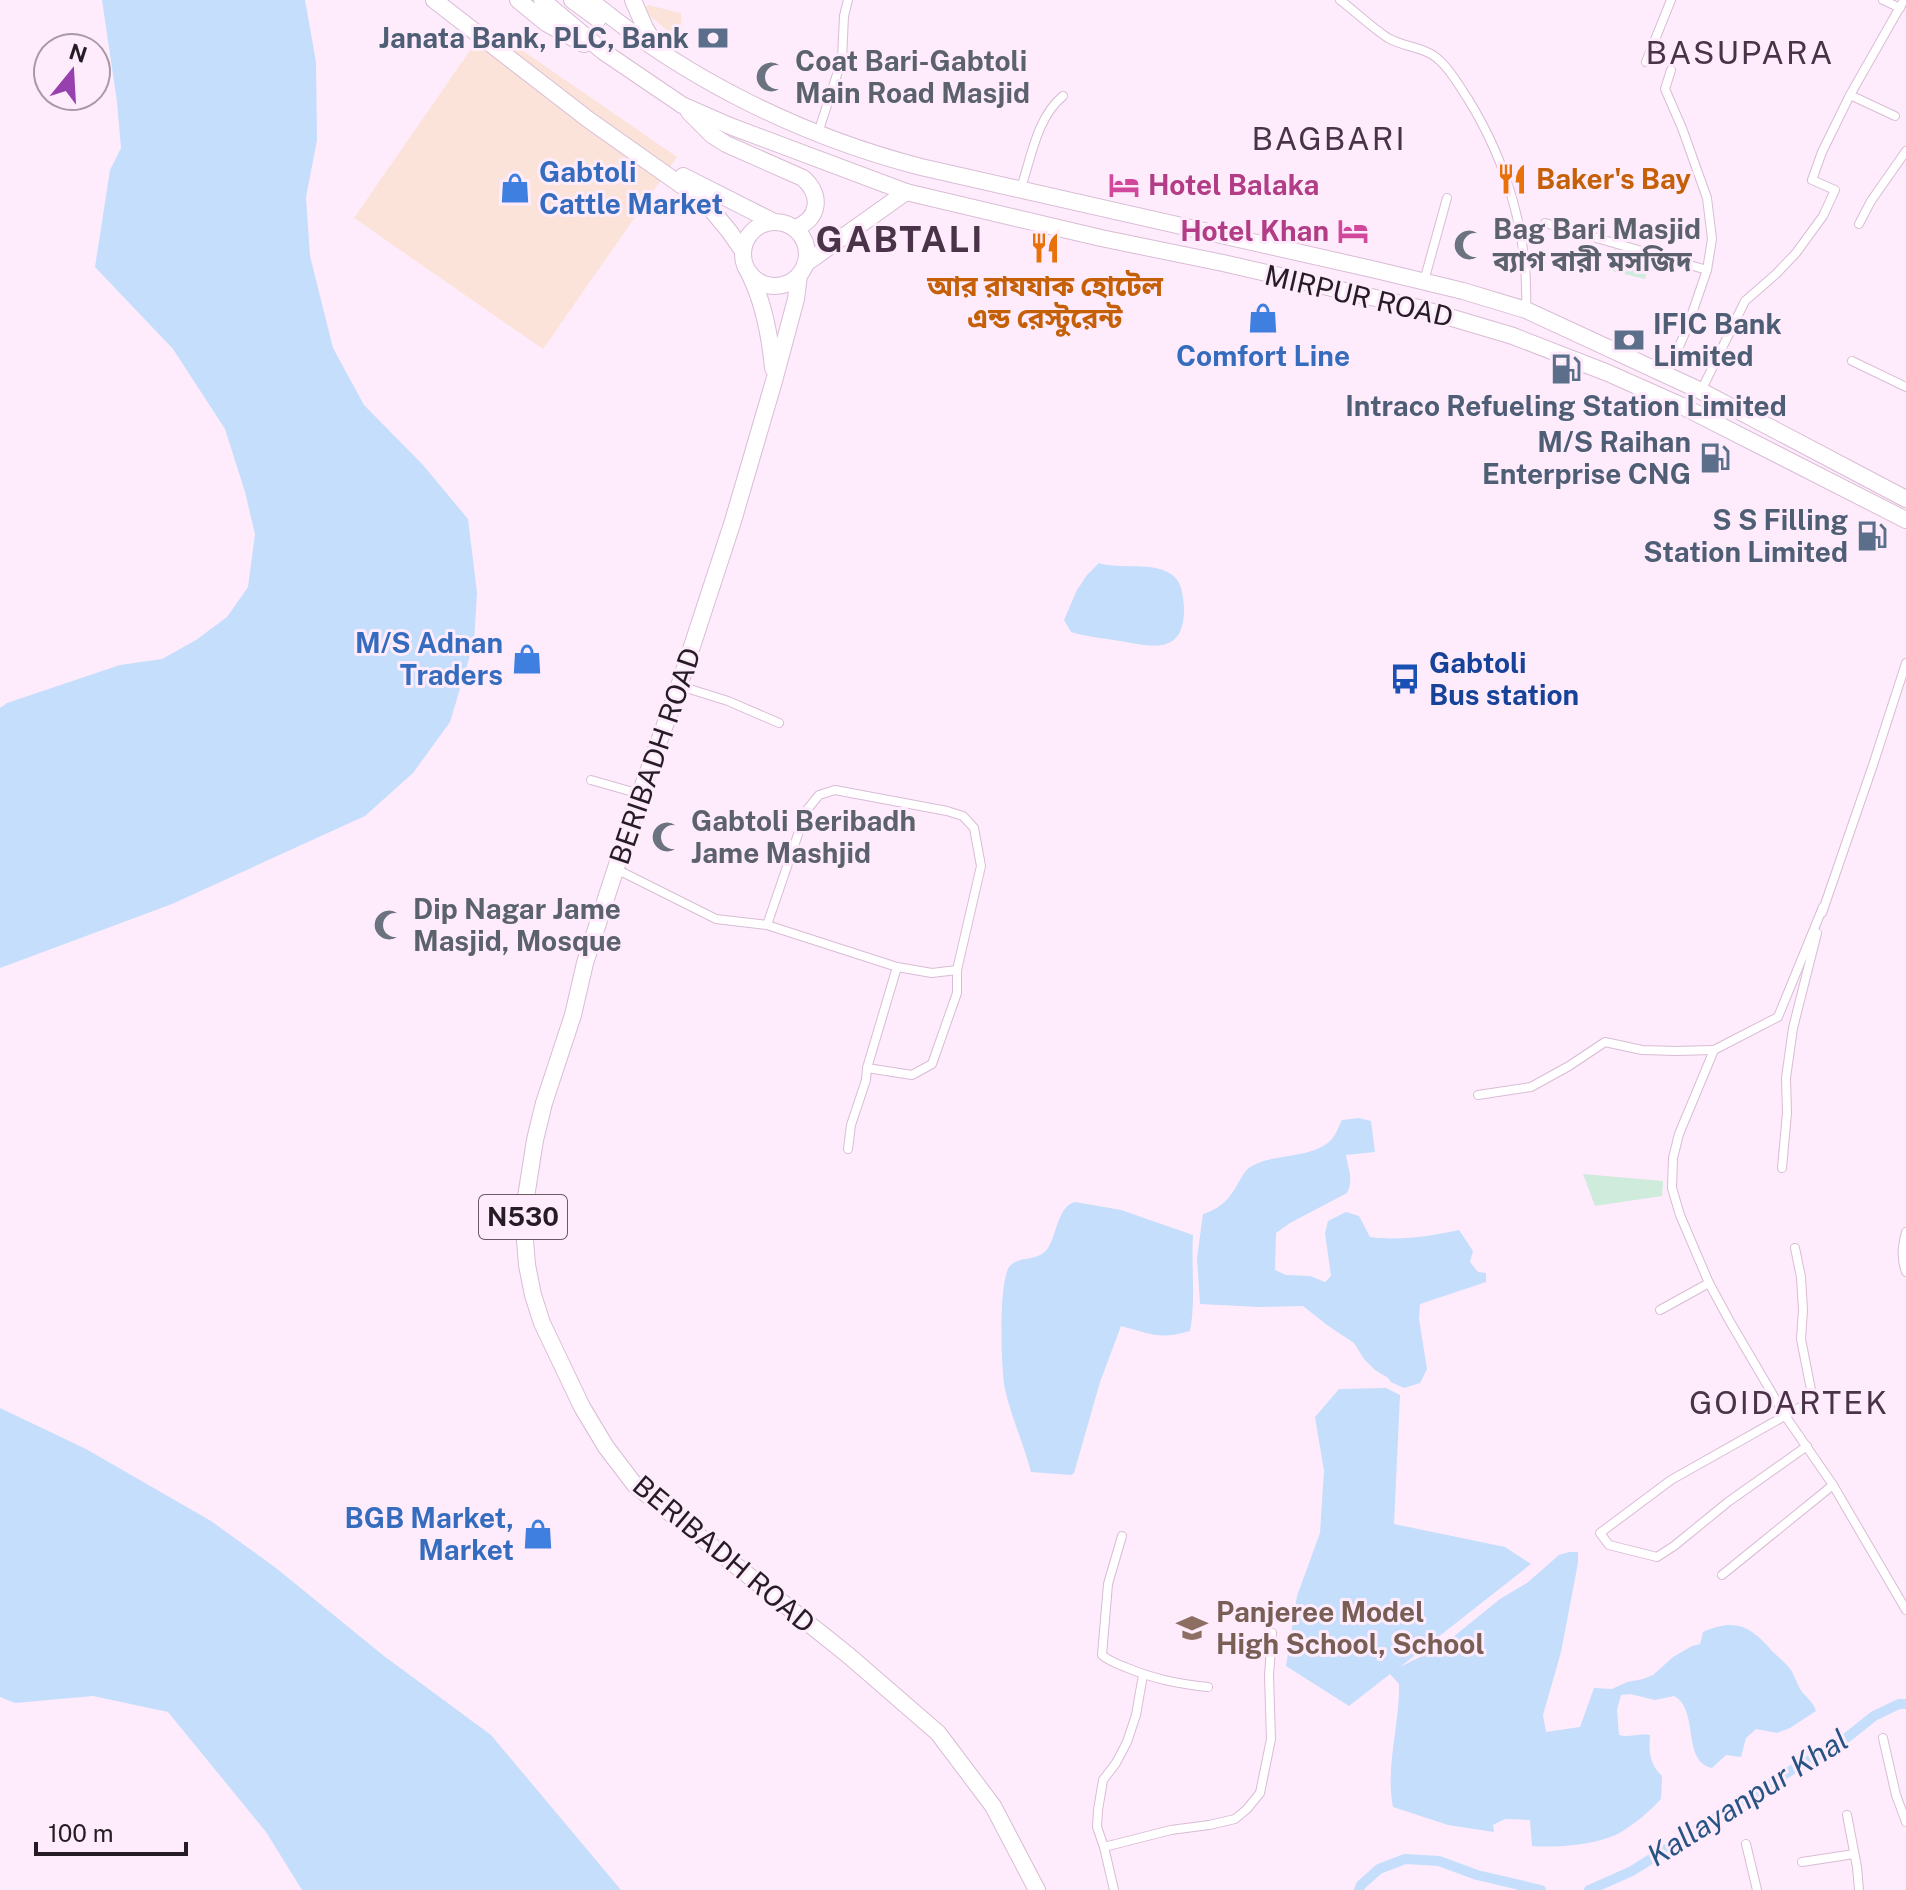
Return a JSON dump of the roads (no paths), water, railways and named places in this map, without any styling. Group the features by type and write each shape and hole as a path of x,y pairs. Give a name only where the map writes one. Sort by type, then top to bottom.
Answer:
{"highway":[{"path":"434,0 589,120 688,190 710,208 743,251"},
{"path":"449,0 633,144 675,172 774,222"},
{"path":"518,0 572,39 604,52"},
{"name":"MIRPUR ROAD","path":"542,0 604,52 682,105 730,126 906,192 1419,308 1513,336 1680,405 1906,520"},
{"path":"572,0 629,40 662,55"},
{"name":"MIRPUR ROAD","path":"590,0 662,55 718,87 818,133 891,159 1424,281 1526,310 1701,391 1906,499"},
{"path":"633,0 645,28 662,55"},
{"path":"682,105 712,135 726,144 803,178 812,186 817,203 813,213 802,226 795,228"},
{"path":"750,275 769,285 791,282 802,269 906,192"},
{"path":"774,381 759,293 743,260 745,242 756,227 765,223 785,223 795,228 806,244 807,254 802,269"},
{"name":"BERIBADH ROAD","path":"802,269 774,381 733,521 585,963 573,1015 544,1103 523,1216 525,1242 533,1295 542,1323 582,1407 606,1447 635,1485 848,1655 938,1733 993,1806 1037,1890"}],"street":[{"path":"818,133 842,59 848,0"},
{"path":"1340,0 1390,39 1439,60 1481,121 1500,164 1517,219 1526,273 1526,310"},
{"path":"1646,62 1671,0"},
{"path":"1701,391 1745,301 1796,253 1823,216 1835,190 1812,180 1850,95 1902,4 1883,0"},
{"path":"1667,375 1707,270 1712,239 1707,198 1665,89 1671,70"},
{"path":"1850,95 1895,116"},
{"path":"1021,188 1049,110 1063,96"},
{"path":"1859,224 1906,151"},
{"path":"1424,281 1447,198"},
{"path":"1545,223 1707,270"},
{"path":"1852,361 1906,387"},
{"path":"1478,1095 1531,1087 1605,1042 1642,1050 1714,1050 1778,1017 1823,907 1906,663"},
{"path":"679,686 728,701 779,723"},
{"path":"591,780 640,794"},
{"path":"767,925 806,811 819,795 835,790 947,811 963,816 974,828 981,866 957,970 957,993 932,1064 912,1075 867,1068"},
{"path":"616,869 716,919 767,925 897,967 932,973 957,970"},
{"path":"1782,1168 1787,1113 1786,1078 1793,1028 1823,907"},
{"path":"848,1149 851,1125 897,967"},
{"path":"1714,1050 1679,1134 1673,1158 1672,1188 1680,1215 1709,1283 1786,1417 1833,1485 1906,1610"},
{"path":"1906,1232 1902,1261 1906,1272"},
{"path":"1795,1248 1802,1288 1801,1339 1813,1400 1671,1480 1600,1533 1609,1545 1657,1557 1807,1446"},
{"path":"1660,1310 1709,1283"},
{"path":"1722,1575 1833,1485"},
{"path":"1122,1536 1108,1584 1102,1655 1143,1675 1170,1683 1208,1687"},
{"path":"1104,1847 1171,1830 1235,1819 1260,1793 1271,1739 1269,1676 1272,1633"},
{"path":"1114,1890 1097,1827 1098,1810 1103,1780 1127,1742 1136,1715 1143,1675"},
{"path":"1883,1738 1896,1795 1906,1822"},
{"path":"1847,1815 1859,1890"},
{"path":"1746,1844 1757,1890"},
{"path":"1802,1862 1854,1854"}],"water":[{"path":"102,0 305,0 316,62 317,140 306,197 310,256 333,348 364,405 423,465 468,519 477,593 474,642 450,722 413,773 365,816 172,904 0,968 0,708 120,665 162,659 196,640 227,617 248,587 255,534 225,429 173,349 95,267 110,170 121,148 112,68 112,32 107,32"},
{"path":"1099,563 1154,568 1175,577 1184,607 1183,622 1173,640 1155,646 1071,632 1064,620 1077,590"},
{"path":"1359,1118 1371,1121 1375,1152 1346,1155 1350,1179 1347,1193 1276,1233 1275,1270 1325,1282 1331,1276 1325,1233 1328,1221 1346,1212 1359,1216 1370,1237 1404,1238 1459,1230 1473,1251 1470,1262 1478,1272 1486,1273 1486,1282 1420,1304 1419,1319 1427,1369 1420,1383 1404,1388 1375,1370 1354,1343 1303,1306 1200,1304 1197,1258 1203,1214 1226,1201 1252,1166 1321,1147 1333,1138 1342,1120"},
{"path":"1075,1202 1121,1210 1193,1235 1190,1331 1162,1335 1121,1326 1100,1382 1074,1473 1031,1472 1005,1389 1002,1306 1006,1274 1014,1263 1044,1253 1065,1209"},
{"path":"1386,1388 1400,1395 1394,1524 1505,1547 1531,1564 1400,1667 1442,1646 1500,1599 1527,1583 1559,1555 1578,1552 1561,1652 1543,1715 1546,1732 1580,1727 1594,1688 1612,1689 1653,1675 1673,1657 1700,1644 1703,1632 1725,1625 1742,1627 1758,1636 1789,1667 1816,1711 1777,1733 1756,1729 1746,1738 1741,1757 1726,1755 1712,1768 1697,1756 1687,1712 1674,1696 1655,1700 1621,1695 1617,1710 1619,1735 1650,1735 1651,1757 1654,1767 1662,1776 1661,1799 1621,1832 1590,1843 1532,1846 1530,1820 1505,1819 1493,1825 1494,1832 1448,1825 1393,1807 1391,1777 1399,1684 1390,1674 1349,1706 1286,1666 1297,1596 1320,1533 1324,1471 1315,1417 1339,1389"},
{"path":"0,1408 86,1449 211,1521 276,1568 384,1656 491,1735 621,1890 302,1890 266,1832 168,1712 93,1696 15,1703 0,1697"}],"waterway":[{"name":"Kallayanpur Khal","path":"1589,1890 1632,1871 1840,1743 1874,1716 1899,1704 1906,1704"},
{"name":"Kallayanpur Khal","path":"1359,1890 1379,1869 1405,1859 1439,1861 1477,1875 1541,1890"}],"place":[{"name":"Janata Bank, PLC, Bank","path":"713,38"},
{"name":"Coat Bari-Gabtoli Main Road Masjid","path":"771,77"},
{"name":"Baker's Bay","path":"1512,179"},
{"name":"Hotel Balaka","path":"1124,185"},
{"name":"Gabtoli Cattle Market","path":"515,188"},
{"name":"Hotel Khan","path":"1353,231"},
{"name":"Bag Bari Masjid ব্যাগ বারী মসজিদ","path":"1469,245"},
{"name":"আর রাযযাক হোটেল এন্ড রেস্টুরেন্ট","path":"1045,248"},
{"name":"Comfort Line","path":"1263,318"},
{"name":"IFIC Bank Limited","path":"1629,340"},
{"name":"Intraco Refueling Station Limited","path":"1566,369"},
{"name":"M/S Raihan Enterprise CNG","path":"1715,458"},
{"name":"S S Filling Station Limited","path":"1872,536"},
{"name":"M/S Adnan Traders","path":"527,659"},
{"name":"Gabtoli Bus station","path":"1405,679"},
{"name":"Gabtoli Beribadh Jame Mashjid","path":"667,837"},
{"name":"Dip Nagar Jame Masjid, Mosque","path":"389,925"},
{"name":"BGB Market, Market","path":"538,1534"},
{"name":"Panjeree Model High School, School","path":"1192,1628"}],"district":[{"name":"BASUPARA","path":"1740,53"},
{"name":"BAGBARI","path":"1329,139"},
{"name":"GABTALI","path":"900,239"},
{"name":"GOIDARTEK","path":"1789,1403"}]}
